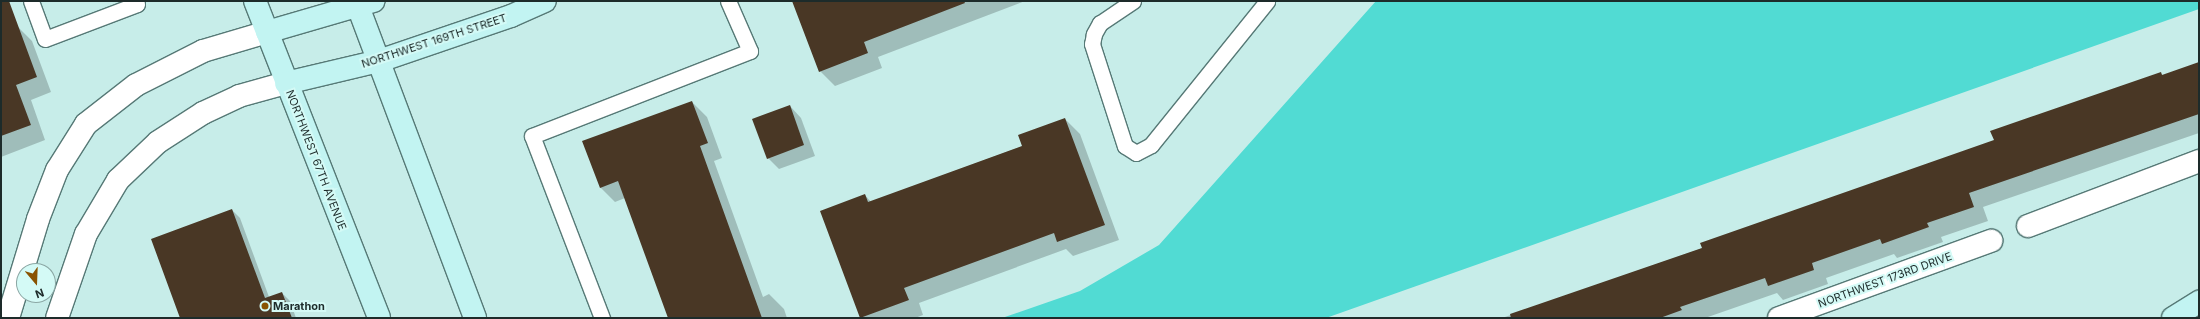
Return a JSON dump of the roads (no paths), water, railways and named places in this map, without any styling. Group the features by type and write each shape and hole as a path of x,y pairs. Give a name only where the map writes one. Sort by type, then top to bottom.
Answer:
{"main road":[{"name":"NORTHWEST 67TH AVENUE","path":"254,1 379,318"},
{"name":"NORTHWEST 169TH STREET","path":"286,83 379,60 511,16 545,1"},
{"path":"267,32 363,3 379,60 475,318"},
{"path":"2173,318 2199,302"}],"street":[{"path":"8,318 38,219 57,170 86,124 136,85 203,50 267,32"},
{"name":"NORTHWEST 169TH STREET","path":"57,318 86,234 118,180 158,142 203,113 239,96 286,83"},
{"path":"2028,226 2199,161"},
{"name":"NORTHWEST 173RD DRIVE","path":"1779,318 1991,241"}],"lane":[{"path":"31,1 45,39 137,4 136,1"},
{"path":"602,318 532,136 750,51 728,1"},
{"path":"1133,1 1100,23 1094,34 1092,44 1125,146 1136,153 1151,144 1267,1"}],"water":[{"path":"1376,1 2199,1 2199,9 1326,318 1002,318 1080,291 1159,245"}],"place":[{"name":"Marathon","path":"265,306"}]}
